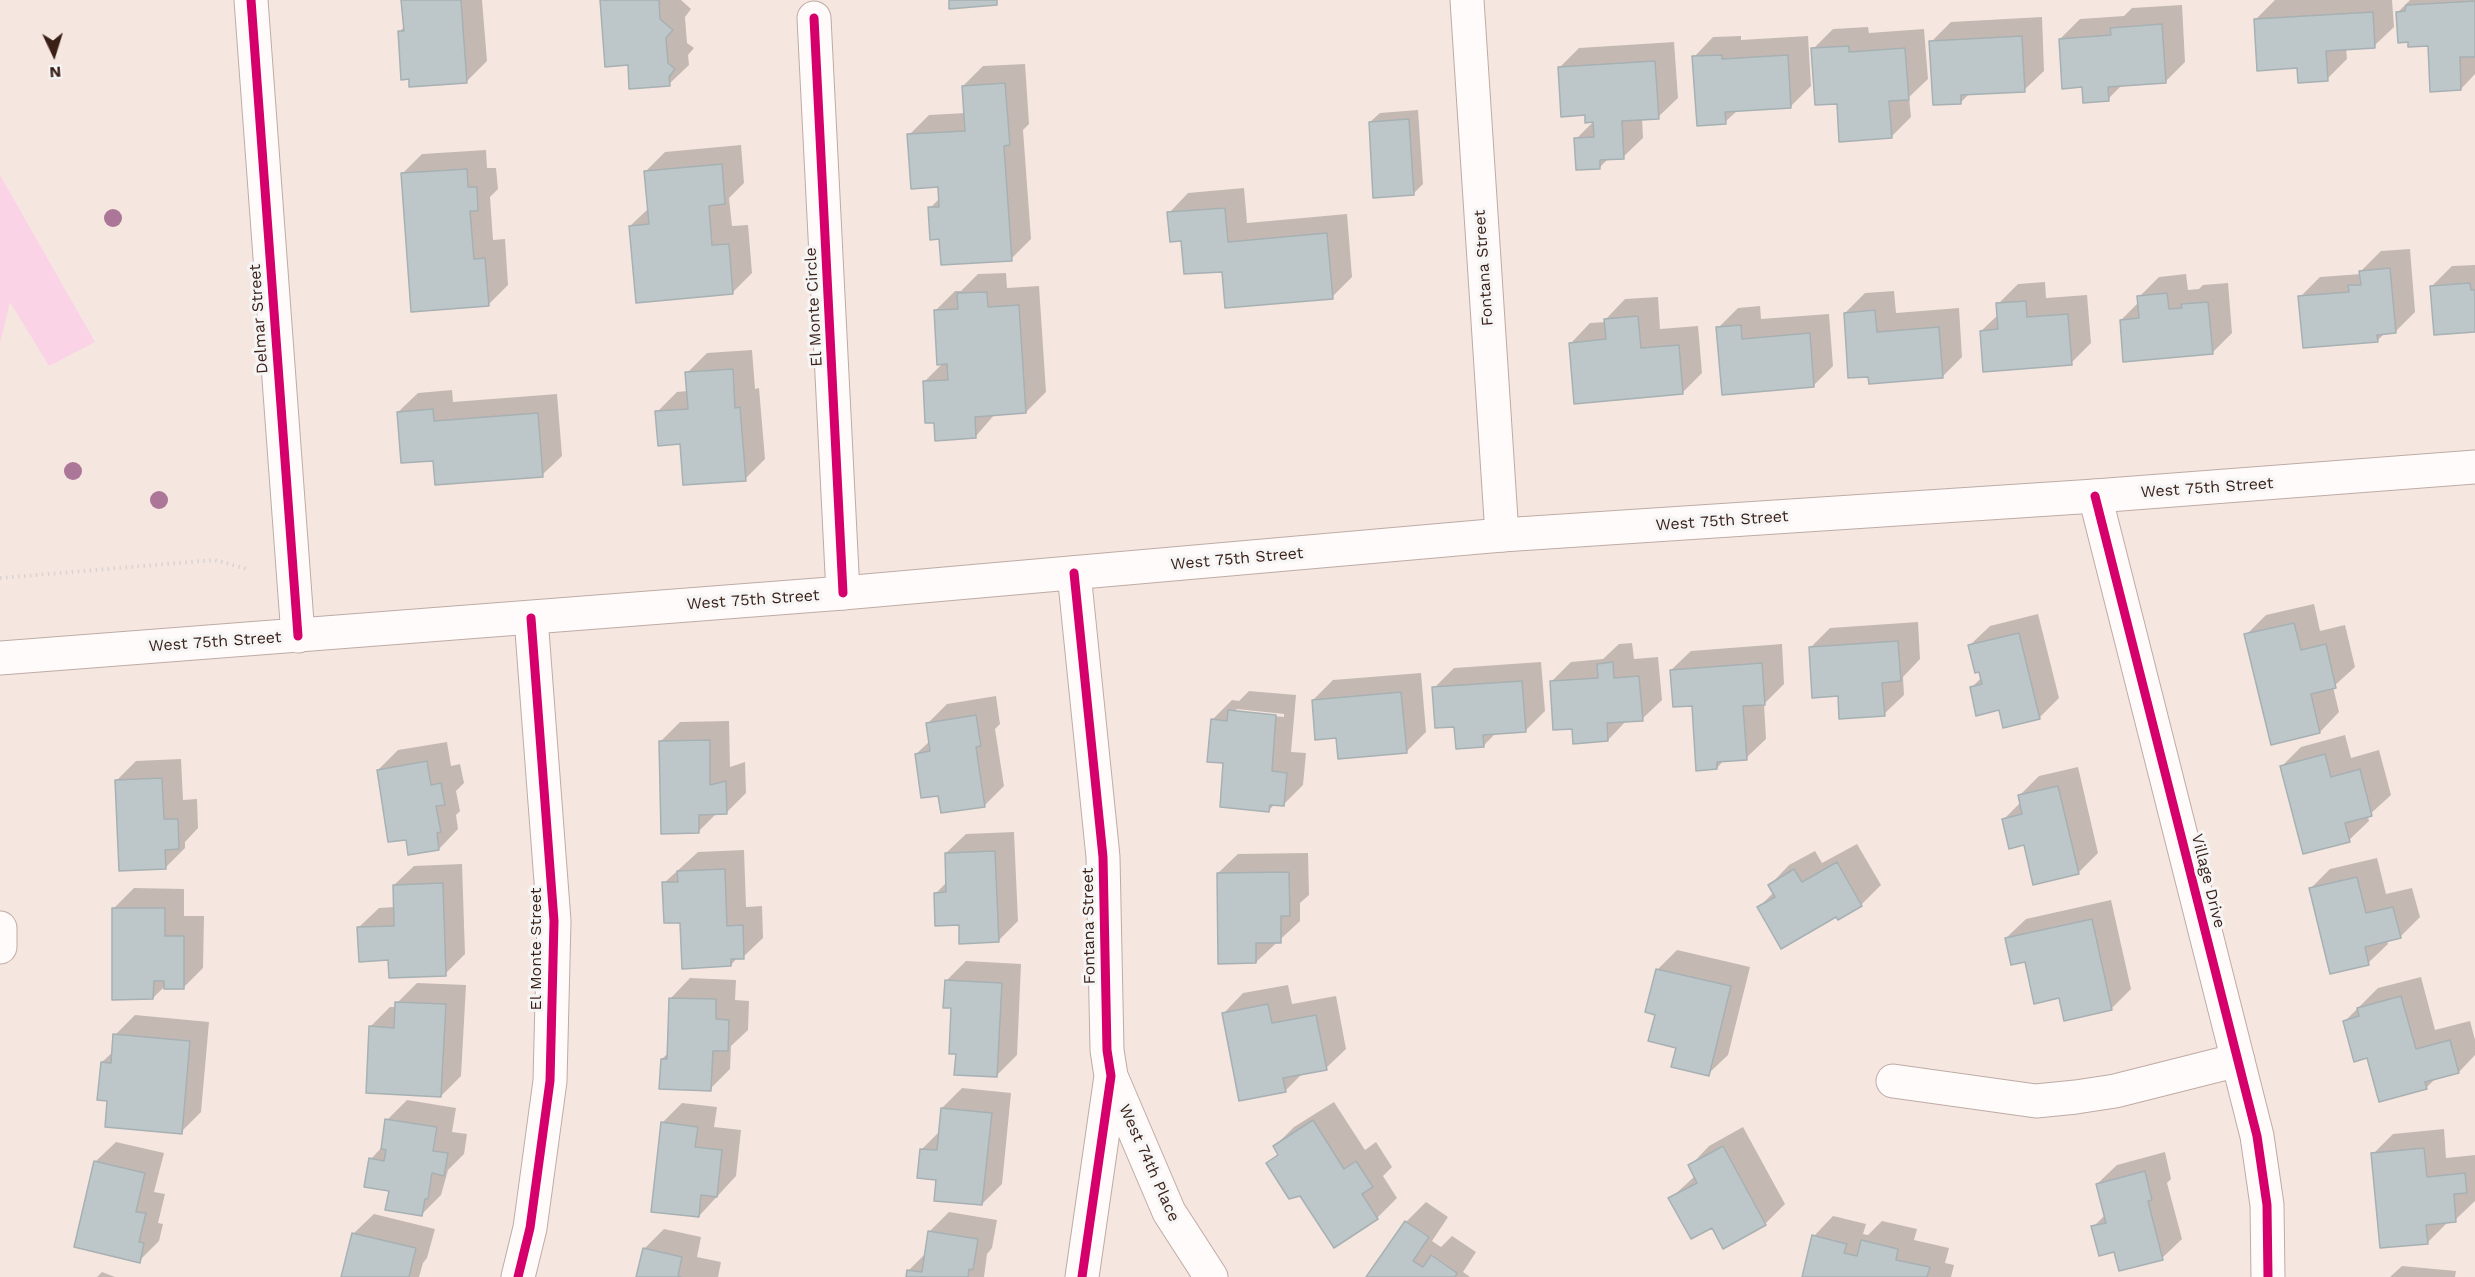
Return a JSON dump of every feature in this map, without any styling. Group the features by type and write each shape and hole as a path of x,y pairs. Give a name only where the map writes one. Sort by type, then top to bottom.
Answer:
{"street":[{"name":"Delmar Street","path":"251,0 298,636"},
{"name":"Fontana Street","path":"1467,0 1502,535"},
{"name":"El Monte Circle","path":"814,18 843,593"},
{"name":"West 75th Street","path":"0,658 843,593 1502,535 2095,496 2475,467"},
{"name":"Village Drive","path":"2095,496 2257,1136 2267,1205 2268,1277"},
{"name":"Fontana Street","path":"1074,573 1102,857 1107,1050 1111,1076 1082,1277"},
{"name":"El Monte Street","path":"518,1277 530,1228 550,1081 554,921 531,618"},
{"path":"0,928 0,947"},
{"path":"1893,1081 2036,1101 2115,1090 2238,1060"},
{"name":"West 74th Place","path":"1111,1076 1169,1212 1211,1277"}],"path":[{"path":"0,578 215,560 247,569"}],"shaded area":[{"path":"0,175 95,342 49,366 10,302 0,343"}],"building":[{"path":"401,0 461,0 467,83 409,87 409,79 401,80 398,31 404,31"},
{"path":"600,0 659,0 660,19 673,30 666,38 668,63 675,69 669,77 670,86 629,89 628,65 605,67"},
{"path":"949,0 997,0 997,5 949,9"},
{"path":"2475,1 2475,57 2460,57 2461,90 2430,92 2428,46 2408,47 2408,42 2398,43 2396,12 2405,11 2406,5"},
{"path":"2373,12 2375,48 2326,51 2328,81 2298,83 2297,68 2257,71 2254,19"},
{"path":"2162,24 2166,83 2108,87 2109,101 2083,103 2082,87 2062,89 2059,39 2111,35 2110,28"},
{"path":"2022,36 2025,92 1961,95 1961,104 1933,105 1929,41"},
{"path":"1849,46 1849,52 1905,48 1909,100 1889,101 1892,138 1839,142 1837,104 1815,105 1811,48"},
{"path":"1722,55 1722,59 1788,55 1791,108 1725,112 1726,124 1697,126 1692,56"},
{"path":"1655,61 1659,119 1622,121 1624,159 1600,160 1600,169 1576,170 1574,138 1594,137 1593,122 1585,123 1585,115 1561,117 1558,67"},
{"path":"1005,83 1010,145 1004,146 1012,261 941,265 939,239 930,240 928,207 939,207 938,187 911,189 907,134 965,131 962,86"},
{"path":"1409,119 1414,195 1373,198 1369,122"},
{"path":"722,164 725,204 709,206 712,245 729,244 733,294 636,303 629,226 649,224 644,171"},
{"path":"467,169 468,187 477,187 478,211 470,211 474,259 485,258 489,306 411,312 401,173"},
{"path":"1225,208 1228,242 1327,233 1333,299 1225,308 1222,272 1184,274 1181,241 1170,242 1167,212"},
{"path":"2390,268 2396,333 2377,335 2378,342 2303,348 2298,296 2349,292 2348,285 2361,285 2359,271"},
{"path":"2470,283 2471,290 2475,290 2475,332 2434,335 2430,286"},
{"path":"987,292 988,307 1019,305 1026,413 975,417 976,438 935,441 934,423 925,423 923,381 948,380 947,364 937,365 934,310 958,309 957,293"},
{"path":"2167,293 2169,309 2182,308 2181,304 2208,302 2213,354 2123,362 2120,320 2139,318 2137,296"},
{"path":"2026,301 2027,317 2068,314 2072,365 1983,372 1980,331 1998,329 1996,303"},
{"path":"1875,310 1877,332 1939,327 1943,378 1869,384 1868,377 1848,378 1844,313"},
{"path":"1638,316 1641,348 1679,345 1683,394 1574,404 1569,343 1606,339 1604,319"},
{"path":"1741,325 1742,339 1810,333 1814,387 1722,395 1716,327"},
{"path":"733,369 735,408 740,407 746,481 683,485 680,444 658,446 655,411 688,409 685,372"},
{"path":"433,409 434,421 538,413 543,477 435,485 433,461 401,463 397,412"},
{"path":"2294,623 2301,650 2326,644 2336,688 2311,694 2320,733 2271,745 2244,634"},
{"path":"2019,633 2040,719 2003,728 1999,710 1976,716 1970,687 1982,684 1979,672 1975,673 1968,645"},
{"path":"1898,641 1901,681 1882,683 1885,716 1839,719 1838,696 1812,698 1809,647"},
{"path":"1613,662 1614,678 1639,676 1643,721 1607,723 1608,741 1573,744 1572,729 1553,730 1550,681 1598,678 1597,664"},
{"path":"1762,663 1765,705 1743,706 1747,760 1717,762 1717,769 1696,771 1692,706 1673,707 1670,670"},
{"path":"1522,681 1526,732 1483,735 1484,747 1456,749 1454,727 1435,728 1432,687"},
{"path":"1401,692 1407,753 1338,759 1336,738 1315,740 1312,700"},
{"path":"1228,710 1276,715 1272,771 1287,773 1284,806 1270,805 1269,812 1220,807 1223,763 1207,762 1211,719 1227,721"},
{"path":"976,715 981,746 976,747 985,807 941,813 938,796 921,798 915,754 930,751 926,723"},
{"path":"710,740 710,785 726,781 727,814 699,815 699,833 661,834 659,741"},
{"path":"2325,754 2331,777 2360,769 2372,816 2345,823 2350,842 2303,854 2280,766"},
{"path":"427,761 431,785 441,783 445,805 436,806 441,832 437,833 439,850 408,855 406,840 388,842 377,770"},
{"path":"162,778 164,819 178,819 179,849 165,850 166,869 119,871 115,780"},
{"path":"2058,786 2079,874 2033,885 2024,845 2009,849 2002,819 2022,814 2018,795"},
{"path":"995,851 999,942 959,944 959,925 935,926 934,893 946,892 945,853"},
{"path":"1837,862 1862,906 1838,920 1836,917 1781,949 1757,907 1775,897 1768,885 1794,869 1802,882"},
{"path":"725,869 727,926 743,925 744,959 731,959 731,966 682,969 680,923 664,923 662,882 678,882 677,871"},
{"path":"1289,872 1290,916 1281,916 1281,943 1256,943 1256,963 1218,964 1217,873"},
{"path":"2357,877 2366,913 2393,907 2401,938 2365,947 2369,965 2330,974 2309,888"},
{"path":"443,883 446,976 389,978 388,960 359,962 357,927 394,926 393,885"},
{"path":"112,908 165,908 165,936 184,936 184,989 164,989 164,981 154,981 153,999 112,1000"},
{"path":"2092,919 2112,1010 2064,1021 2059,998 2034,1004 2025,962 2011,965 2005,938"},
{"path":"1656,969 1731,986 1709,1076 1671,1067 1676,1048 1648,1041 1655,1015 1645,1012"},
{"path":"945,980 1002,983 997,1077 954,1075 956,1054 949,1054 951,1008 943,1008"},
{"path":"2401,996 2416,1049 2450,1040 2459,1073 2425,1082 2427,1089 2379,1102 2367,1058 2354,1062 2343,1021 2359,1016 2357,1008"},
{"path":"669,998 716,999 716,1019 729,1020 728,1051 713,1051 711,1091 659,1089 661,1059 667,1059"},
{"path":"395,1002 446,1004 441,1097 366,1093 369,1026 394,1028"},
{"path":"1268,1004 1272,1023 1316,1015 1327,1070 1283,1078 1286,1092 1239,1101 1222,1013"},
{"path":"113,1034 190,1041 182,1134 105,1127 107,1101 97,1100 101,1062 111,1063"},
{"path":"941,1108 992,1113 982,1205 934,1201 936,1180 917,1178 920,1149 937,1150"},
{"path":"385,1119 437,1127 433,1151 448,1153 444,1176 432,1173 428,1199 425,1199 422,1216 385,1210 389,1191 364,1187 369,1158 384,1161 386,1150 381,1149"},
{"path":"1313,1120 1344,1169 1356,1161 1373,1187 1362,1194 1378,1219 1334,1248 1300,1196 1289,1199 1266,1163 1278,1155 1273,1146"},
{"path":"661,1122 698,1127 695,1147 722,1150 717,1197 701,1195 699,1217 651,1212"},
{"path":"1723,1146 1766,1225 1723,1249 1712,1228 1691,1239 1668,1198 1697,1183 1688,1165"},
{"path":"2424,1148 2427,1177 2465,1173 2467,1193 2454,1194 2456,1222 2426,1225 2428,1244 2380,1248 2371,1153"},
{"path":"94,1161 145,1173 136,1212 146,1213 139,1242 144,1243 140,1263 74,1247"},
{"path":"2145,1171 2152,1200 2148,1201 2163,1260 2119,1271 2114,1252 2099,1256 2091,1226 2106,1223 2096,1184"},
{"path":"1405,1221 1429,1237 1413,1261 1423,1267 1431,1255 1457,1273 1455,1277 1366,1277"},
{"path":"928,1231 978,1239 973,1270 969,1269 968,1277 906,1277 907,1270 922,1272"},
{"path":"352,1233 416,1248 409,1277 341,1277"},
{"path":"1812,1235 1847,1244 1844,1253 1857,1256 1861,1240 1898,1249 1896,1260 1930,1267 1927,1277 1802,1277"},
{"path":"643,1248 682,1257 678,1276 681,1277 636,1277"}],"cycle path":[{"path":"251,0 298,636"},
{"path":"814,18 843,593"},
{"path":"2095,496 2257,1136 2267,1205 2268,1277"},
{"path":"1074,573 1103,857 1107,1050 1111,1076 1082,1277"},
{"path":"518,1277 530,1228 550,1081 554,921 531,618"}]}
